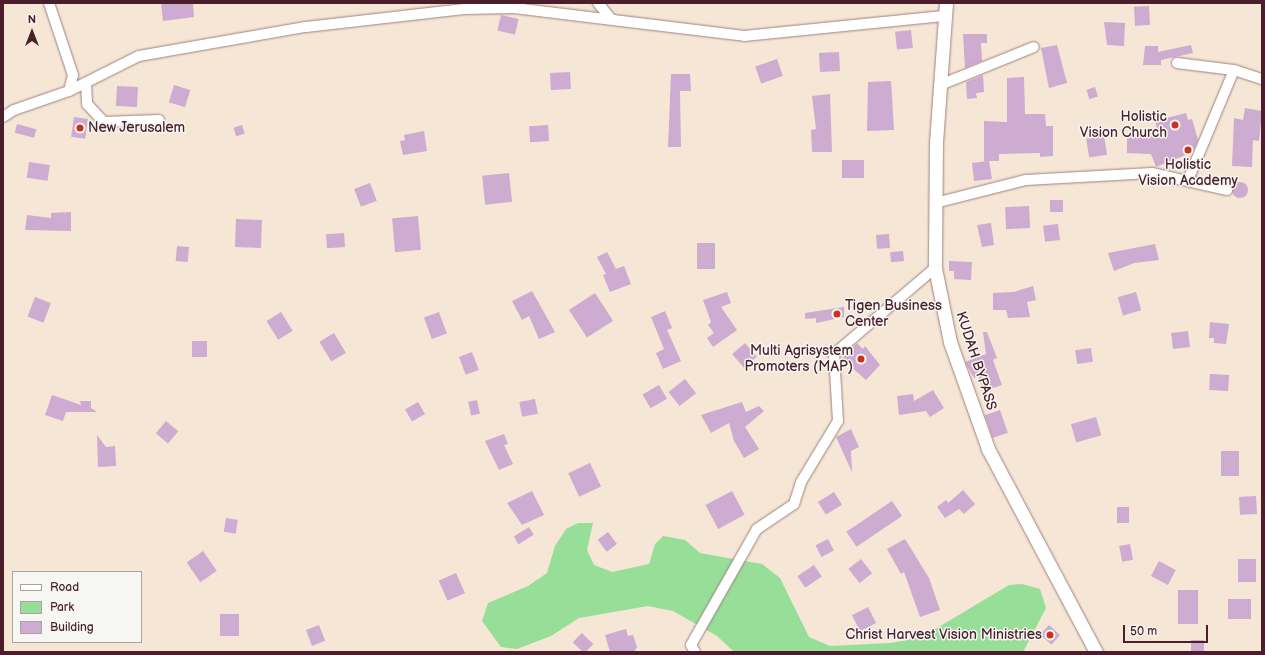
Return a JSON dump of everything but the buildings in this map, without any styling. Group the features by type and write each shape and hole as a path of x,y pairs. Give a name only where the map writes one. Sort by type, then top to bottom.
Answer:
{"street":[{"path":"49,3 73,75 69,91"},
{"path":"598,3 611,19"},
{"path":"3,117 14,110 69,91 139,56 306,27 462,6 514,8 744,36 946,9"},
{"name":"KUDAH BYPASS","path":"946,9 940,85 935,203 935,268 950,342 988,449 1096,652"},
{"path":"940,85 1034,47"},
{"path":"1177,63 1234,70 1262,79"},
{"path":"1188,180 1234,70"},
{"path":"86,83 87,104 104,122 159,120"},
{"path":"935,203 1026,180 1152,173 1227,190"},
{"path":"695,652 691,645 757,529 794,504 801,482 838,421 834,354 935,268"}],"green space":[{"path":"578,523 593,523 587,550 594,565 612,572 649,564 655,544 663,536 685,540 700,553 762,564 780,578 809,637 830,646 891,643 922,637 1009,585 1022,584 1040,589 1046,608 1023,652 734,652 717,636 673,611 648,606 579,618 551,636 517,649 501,647 482,621 488,603 528,586 547,573 555,546 566,529"}],"place":[{"name":"Holistic Vision Church","path":"1175,125"},
{"name":"New Jerusalem","path":"80,128"},
{"name":"Holistic Vision Academy","path":"1188,150"},
{"name":"Tigen Business Center","path":"837,314"},
{"name":"Multi Agrisystem Promoters (MAP)","path":"861,359"},
{"name":"Christ Harvest Vision Ministries","path":"1050,635"}]}
